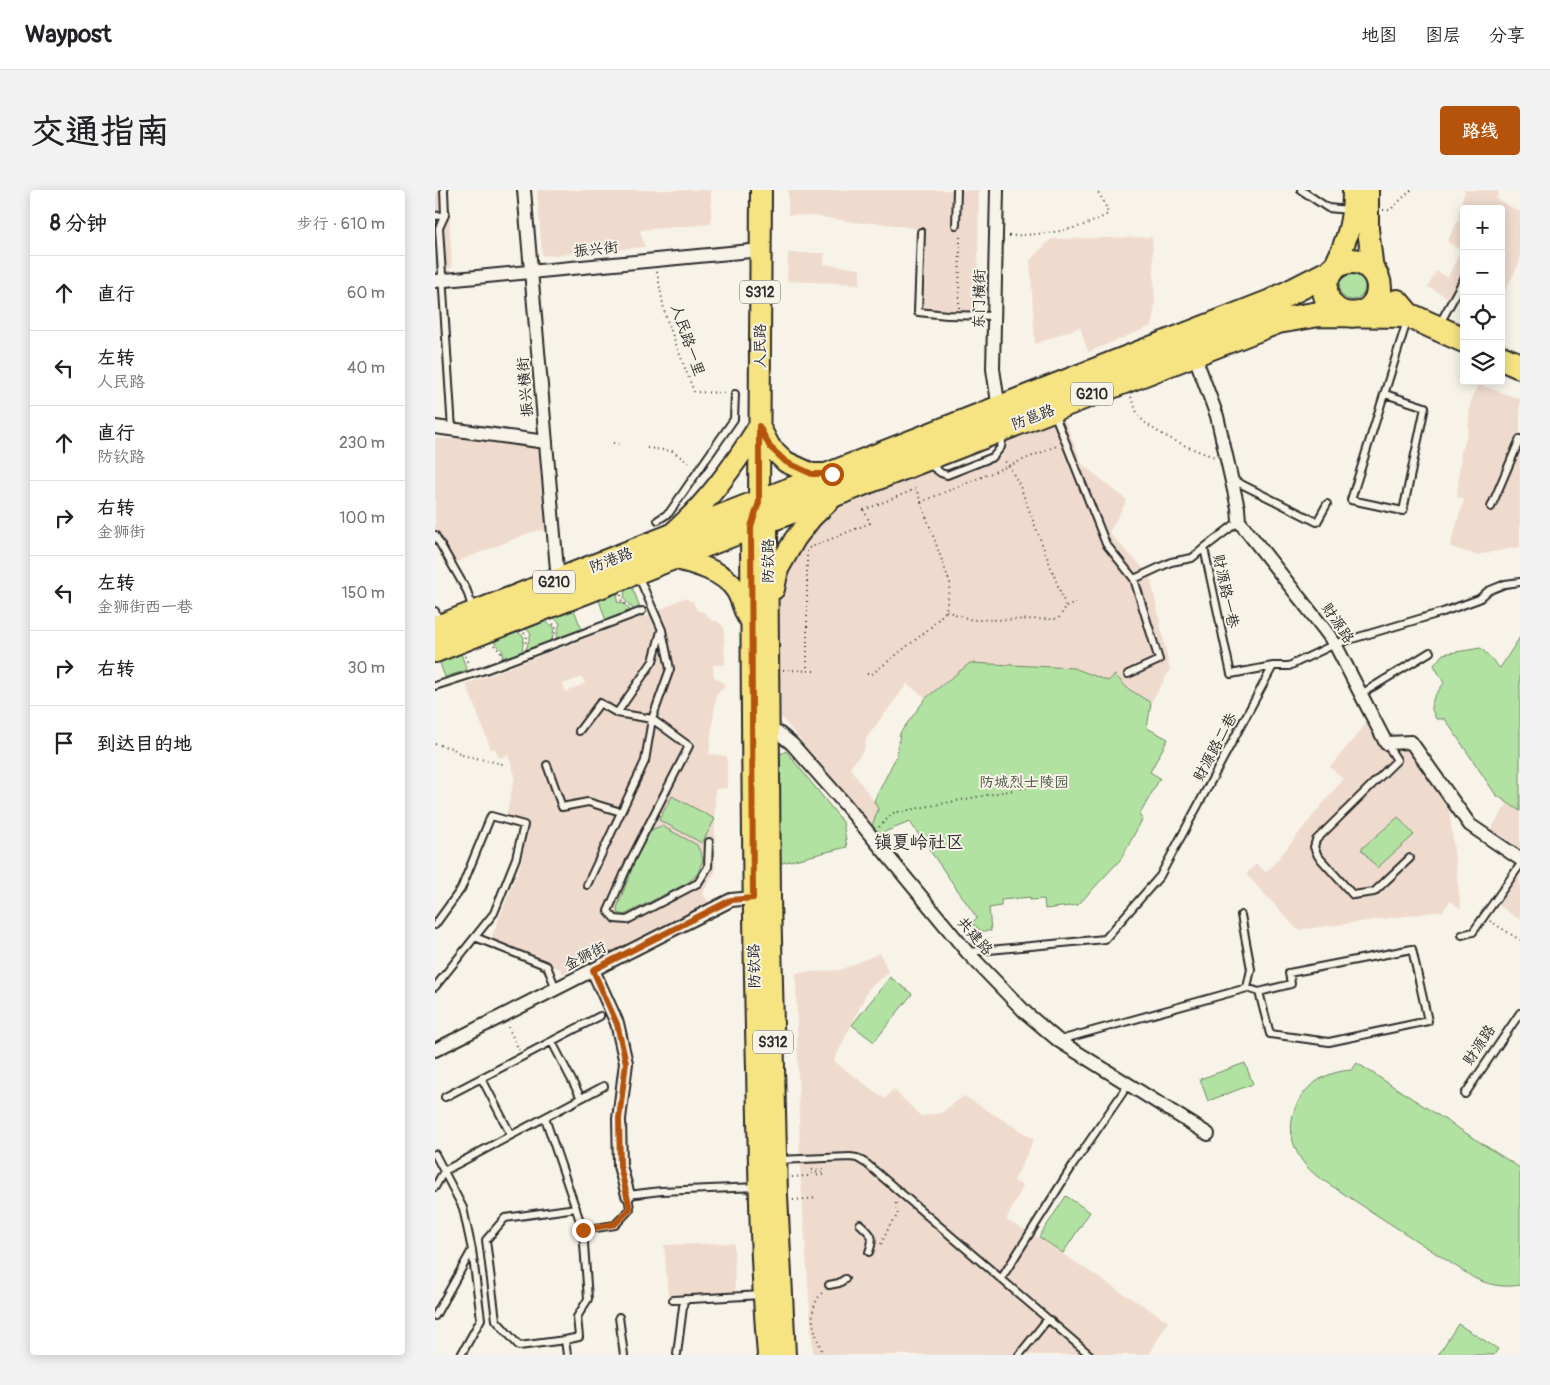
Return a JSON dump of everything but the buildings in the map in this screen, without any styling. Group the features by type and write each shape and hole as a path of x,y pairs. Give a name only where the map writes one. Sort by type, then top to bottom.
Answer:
{"highway":[{"name":"G210","path":"1331,270 1341,262 1350,260 1359,261 1367,265 1375,274"},
{"path":"1331,270 1325,281 1324,290 1330,306 1345,315 1353,316 1362,314 1375,303 1379,286 1375,274"},
{"name":"防邕路","path":"759,517 834,484 1001,419 1271,302 1331,270"},
{"name":"防邕路","path":"1375,274 1408,315"},
{"name":"防邕路","path":"834,484 925,459 1001,419 1053,409 1278,321 1319,314 1353,316 1408,315 1460,338"},
{"name":"防港路","path":"437,622 474,614 666,539 759,517"},
{"name":"防港路","path":"435,650 636,572 666,539"}],"main road":[{"name":"人民路","path":"759,517 761,190"},
{"path":"1353,190 1368,230 1375,274"},
{"path":"1331,270 1361,211 1368,190"},
{"path":"759,426 770,447 786,462 834,484 812,518 795,539 778,570 760,626 736,589 719,574 695,563 666,539 694,514 720,484 759,426"},
{"name":"防钦路","path":"759,517 760,729 753,898 767,1161 781,1294 785,1355"},
{"name":"防钦路","path":"760,626 768,669 760,729 769,898 767,1161 759,1187 763,1295 768,1355"}],"street":[{"name":"振兴横街","path":"524,190 558,580"},
{"name":"东门横街","path":"997,190 993,369 1001,419"},
{"name":"振兴街","path":"438,280 761,250"},
{"path":"1194,354 1217,416 1232,479 1239,521"},
{"path":"435,427 546,442"},
{"name":"财源路","path":"1239,521 1335,644 1387,743"},
{"name":"共建路","path":"760,729 780,734 792,744 967,952 1026,1013 1059,1041 1208,1134"},
{"path":"1387,743 1411,742 1470,825 1520,859"},
{"name":"金狮街","path":"435,1050 731,900 753,898"},
{"path":"593,970 617,1024 626,1063 619,1119 620,1166 628,1195"}],"lane":[{"path":"443,190 445,215 439,228 438,280 452,430"},
{"path":"956,225 957,190"},
{"path":"1301,190 1328,208 1361,211"},
{"path":"435,216 445,215"},
{"path":"921,232 918,312 995,316"},
{"path":"1438,328 1460,287"},
{"path":"1385,394 1425,407 1403,511 1351,500 1408,315"},
{"path":"666,539 669,513 734,419 735,394"},
{"path":"1053,409 1106,544 1134,579 1159,660 1128,674"},
{"path":"925,459 934,468 947,474 993,457 998,453 1003,442 1001,419"},
{"path":"1491,507 1520,439"},
{"path":"1232,479 1317,522 1327,504"},
{"path":"1204,548 1239,521"},
{"path":"435,535 467,591 474,614"},
{"name":"财源路一巷","path":"1134,579 1171,562 1192,558 1204,548 1231,674 1273,666"},
{"path":"587,885 645,761 652,719 670,669 662,630 636,572"},
{"path":"1273,666 1289,666 1335,644 1443,612 1479,599 1488,591 1505,584 1520,582"},
{"path":"435,686 499,665 642,611"},
{"path":"617,713 653,661 662,630"},
{"path":"1361,694 1431,652"},
{"name":"财源路二巷","path":"967,952 1105,939 1160,876 1273,666"},
{"path":"579,732 600,703 617,713 652,719 689,746 630,861 608,912 615,919 627,920 698,883 707,867 709,842"},
{"path":"1387,743 1397,760 1315,840 1314,847 1318,856 1353,895 1373,892 1410,858"},
{"path":"547,765 562,807 588,802 621,812"},
{"path":"435,925 461,888 491,816 524,825 516,858 494,913 435,987"},
{"path":"1462,935 1473,932 1520,865"},
{"path":"1241,915 1251,969 1247,988"},
{"path":"475,937 547,966 556,989"},
{"path":"1059,1041 1247,988 1259,992 1291,984 1289,973 1412,948 1427,1021 1329,1042 1270,1034 1259,992"},
{"name":"财源路","path":"1465,1094 1520,1013"},
{"path":"445,1098 600,1016"},
{"path":"551,1042 581,1098"},
{"path":"482,1078 511,1135"},
{"path":"1001,1278 1127,1085"},
{"path":"435,1187 444,1171 604,1086"},
{"path":"545,1118 576,1208 583,1230 588,1299 577,1317 579,1337 519,1346 496,1320 487,1240 505,1218 576,1208"},
{"path":"435,1154 463,1208 472,1250 481,1319 461,1355"},
{"path":"767,1161 849,1157 857,1158 867,1164 1090,1355"},
{"path":"583,1230 615,1224 630,1209 628,1195 661,1191 759,1187"},
{"path":"860,1224 872,1237 873,1242 869,1252"},
{"path":"435,1316 472,1250"},
{"path":"829,1285 839,1283 845,1279"},
{"path":"673,1300 763,1295"},
{"path":"677,1354 684,1299"},
{"path":"619,1317 624,1355"},
{"path":"1019,1355 1048,1319"},
{"path":"565,1340 567,1355"}],"path":[{"path":"996,237 1047,233 1098,220 1108,214 1097,190"},
{"path":"1361,211 1390,210 1411,190"},
{"path":"959,315 961,279 960,237"},
{"name":"人民路一里","path":"655,260 665,315 694,392 735,394"},
{"path":"1125,381 1139,416 1144,422 1163,435 1214,458 1226,455"},
{"path":"921,502 1065,442"},
{"path":"613,443 621,444"},
{"path":"647,448 672,451 699,470"},
{"path":"998,453 1009,466 1019,486 1066,607"},
{"path":"807,670 807,549 869,523 865,510 916,489 950,582 946,610 929,629 872,674 867,674"},
{"path":"621,594 621,600 635,614"},
{"path":"946,610 972,620 1058,619 1066,607 1078,602"},
{"path":"551,622 556,626 553,645"},
{"path":"522,632 527,636 523,656"},
{"path":"489,639 501,652 499,665"},
{"path":"462,650 472,674"},
{"path":"768,669 816,671"},
{"path":"435,744 452,748 462,755 507,765"},
{"path":"870,836 893,813 1029,787"},
{"path":"1484,917 1520,940"},
{"path":"502,1016 523,1057"},
{"path":"792,1177 823,1175 823,1172 811,1173 811,1170 824,1169"},
{"path":"793,1200 817,1198"},
{"path":"869,1252 880,1245 891,1223 898,1215 895,1200"},
{"path":"823,1355 811,1317 813,1306 829,1285"}],"shaded area":[{"path":"435,190 448,190 452,268 435,270"},
{"path":"537,190 711,190 711,224 640,230 645,247 542,256"},
{"path":"788,190 979,190 977,311 924,310 925,233 919,229 814,216 788,215"},
{"path":"1464,190 1496,190 1499,192 1496,199 1520,212 1520,262 1505,290 1505,205 1462,205 1463,202 1461,201"},
{"path":"1460,217 1460,249 1447,242"},
{"path":"1152,237 1155,303 1152,326 1088,352 1080,327 1035,344 1030,260 1051,239"},
{"path":"1460,252 1460,304 1428,287 1436,271 1448,277"},
{"path":"788,253 825,253 824,264 860,269 860,284 787,281"},
{"path":"1478,385 1520,399 1520,547 1476,555 1450,547 1464,499 1457,497 1461,452 1468,432 1470,404"},
{"path":"1064,418 1082,464 1127,500 1109,533 1150,575 1170,670 1151,703 1127,688 1115,675 1108,681 1074,668 970,663 926,698 907,684 867,737 864,750 850,768 878,809 872,826 781,717 778,612 784,577 818,522 846,503 929,470 939,476 947,478 956,477 991,463 1001,456 1007,440"},
{"path":"459,437 542,449 549,529 532,532 449,566 435,543 435,438 449,439"},
{"path":"684,598 693,602 697,610 705,613 712,621 717,621 724,628 725,665 713,665 714,676 725,685 716,696 709,754 727,756 727,788 715,789 715,872 703,893 709,904 602,958 601,955 563,974 560,969 490,941 521,863 528,821 506,816 515,776 508,755 499,758 495,748 491,749 466,684 645,617","holes":["582,677 585,683 566,692 563,684"]},
{"path":"1372,722 1386,752 1399,746 1410,747 1448,800 1461,909 1450,901 1443,911 1298,930 1246,874 1256,864 1266,872 1272,866 1343,779 1330,767 1365,725"},
{"path":"1508,803 1520,811 1520,855 1488,833"},
{"path":"1520,873 1520,920 1498,905"},
{"path":"880,953 889,973 869,988 834,1061 885,1099 893,1089 921,1116 941,1113 964,1096 1034,1139 1014,1181 1023,1186 1006,1220 1031,1233 1168,1321 1149,1355 813,1355 800,1168 796,973 840,970"},
{"path":"734,1243 735,1293 668,1295 664,1245"}],"green space":[{"path":"1352,274 1361,278 1365,287 1361,296 1352,300 1343,296 1339,287 1343,278"},
{"path":"632,587 640,607 634,610 624,599 625,590"},
{"path":"618,593 617,602 623,603 631,611 606,621 599,600"},
{"path":"574,610 582,630 556,639 560,623 554,618"},
{"path":"545,621 554,627 552,641 526,650 531,633 526,629"},
{"path":"518,632 524,637 522,652 502,658 503,651 494,642"},
{"path":"1520,637 1520,811 1496,795 1445,719 1436,719 1431,707 1434,697 1444,683 1434,665 1443,654 1481,648 1500,668"},
{"path":"461,654 467,670 445,677 440,663"},
{"name":"防城烈士陵园","path":"970,663 1074,668 1108,681 1115,675 1127,688 1151,703 1147,728 1168,739 1150,772 1160,778 1139,816 1143,818 1121,859 1078,905 1045,909 1044,899 1030,900 1030,897 1001,900 1001,906 989,908 991,931 982,931 971,923 977,918 910,822 879,834 872,826 878,809 874,801 897,755 900,733 926,698"},
{"path":"786,751 843,822 847,847 778,864 774,758"},
{"path":"672,796 715,819 702,843 659,820"},
{"path":"1398,817 1414,835 1377,868 1361,849"},
{"path":"662,826 697,845 703,859 698,873 689,882 624,915 618,913 617,908 643,840 653,829"},
{"path":"890,977 912,994 874,1042 852,1025"},
{"path":"1245,1063 1253,1084 1208,1101 1200,1079"},
{"path":"1357,1063 1520,1168 1520,1285 1496,1285 1474,1278 1318,1177 1303,1162 1294,1145 1291,1128 1294,1111 1302,1095 1314,1083 1331,1074 1352,1070"},
{"path":"1066,1196 1090,1212 1063,1253 1039,1237"},
{"path":"1458,1324 1498,1349 1494,1355 1438,1355"}],"district":[{"name":"镇夏岭社区","path":"919,842"}],"route":[{"path":"583,1230 615,1224 630,1209 620,1166 619,1119 626,1063 617,1024 593,970 731,900 753,898 751,527 759,502 759,426 770,447 786,462 812,474 832,474"}]}
